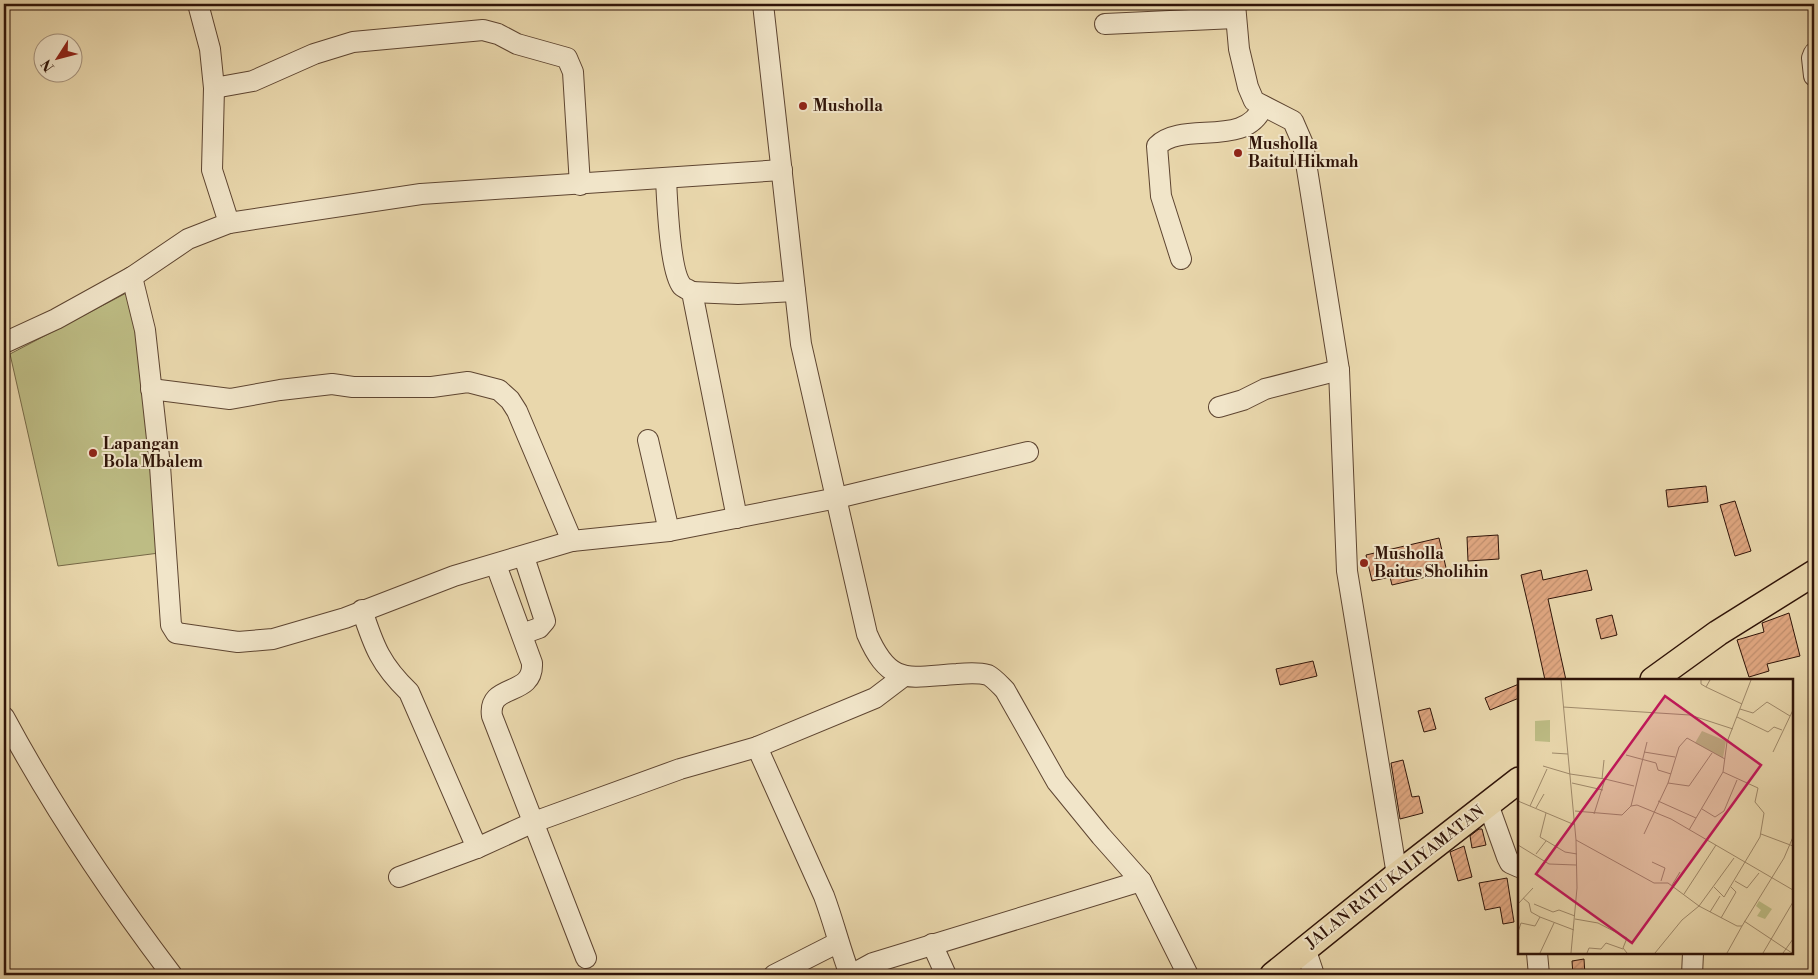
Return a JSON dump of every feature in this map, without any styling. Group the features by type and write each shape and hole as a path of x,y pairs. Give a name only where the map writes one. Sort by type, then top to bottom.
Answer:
{"main road":[{"path":"1654,679 1718,633 1814,572"},
{"name":"JALAN RATU KALIYAMATAN","path":"1273,975 1518,781"}],"street":[{"path":"198,4 210,49 214,88 212,170 229,223"},
{"path":"763,4 801,344 867,634 875,653 887,667 904,676 917,678 971,673 988,675 1005,690 1057,782 1141,881 1188,975"},
{"path":"1105,24 1235,11 1239,49 1248,87 1254,101 1293,121 1304,144 1340,370 1347,571 1397,875"},
{"path":"214,88 253,81 314,54 353,42 483,30 498,34 517,44 567,58 573,72 580,185"},
{"path":"1814,53 1812,58 1814,76"},
{"path":"1181,259 1161,196 1157,146 1171,137 1219,133 1251,124 1259,117 1263,106"},
{"path":"4,343 56,319 132,276 188,239 229,223 421,194 580,185 782,170"},
{"path":"666,179 670,234 678,278 682,286 692,292 738,294 794,291"},
{"path":"132,276 145,330 160,466 173,631 221,641 256,642 296,633 454,576 524,557 572,541 670,531 737,518 837,498 1028,452"},
{"path":"692,292 737,518"},
{"path":"1219,406 1243,400 1265,389 1340,370"},
{"path":"151,389 230,399 280,390 332,384 432,388 468,382 486,385 499,390 510,400 517,411 572,541"},
{"path":"648,440 670,531"},
{"path":"522,634 539,628 545,621 524,557"},
{"path":"496,565 532,663 530,678 526,683 500,694 491,707 500,738 586,958"},
{"path":"362,610 381,660 395,680 409,692 477,848"},
{"path":"399,877 477,848 534,822 680,769 757,747 875,698 904,676"},
{"path":"4,717 54,805 126,914 172,975"},
{"path":"757,747 824,896 833,920 837,943 850,975 872,963 1141,881"},
{"path":"1488,804 1506,857 1510,863 1518,867"},
{"path":"774,975 837,943"},
{"path":"932,944 946,975"},
{"path":"1305,948 1314,975"},
{"path":"1537,954 1539,975"},
{"path":"1692,975 1693,954"}],"shaded area":[{"name":"Lapangan Bola Mbalem","path":"134,289 167,552 58,566 10,354"}],"building":[{"path":"1706,486 1708,502 1668,507 1666,490"},
{"path":"1735,501 1751,551 1735,556 1720,505"},
{"path":"1498,535 1499,559 1468,561 1467,537"},
{"path":"1439,538 1447,572 1392,585 1390,577 1372,581 1366,555"},
{"path":"1541,570 1543,580 1587,570 1592,590 1548,599 1566,679 1545,679 1521,575"},
{"path":"1789,613 1800,656 1767,664 1769,671 1749,677 1737,640 1764,632 1762,623"},
{"path":"1612,615 1617,635 1601,639 1596,619"},
{"path":"1313,661 1317,676 1280,685 1276,669"},
{"path":"1518,684 1518,698 1490,710 1485,698"},
{"path":"1430,708 1436,729 1424,732 1418,711"},
{"path":"1403,760 1412,797 1419,796 1423,813 1400,819 1391,763"},
{"path":"1479,829 1482,829 1486,845 1472,848 1470,836"},
{"path":"1464,846 1472,877 1458,881 1450,852"},
{"path":"1507,878 1514,922 1503,924 1500,907 1485,910 1479,883"},
{"path":"1584,959 1585,975 1573,975 1572,961"}],"place":[{"name":"Musholla","path":"803,106"},
{"name":"Musholla Baitul Hikmah","path":"1238,153"},
{"name":"Lapangan Bola Mbalem","path":"93,453"},
{"name":"Musholla Baitus Sholihin","path":"1364,563"}]}
